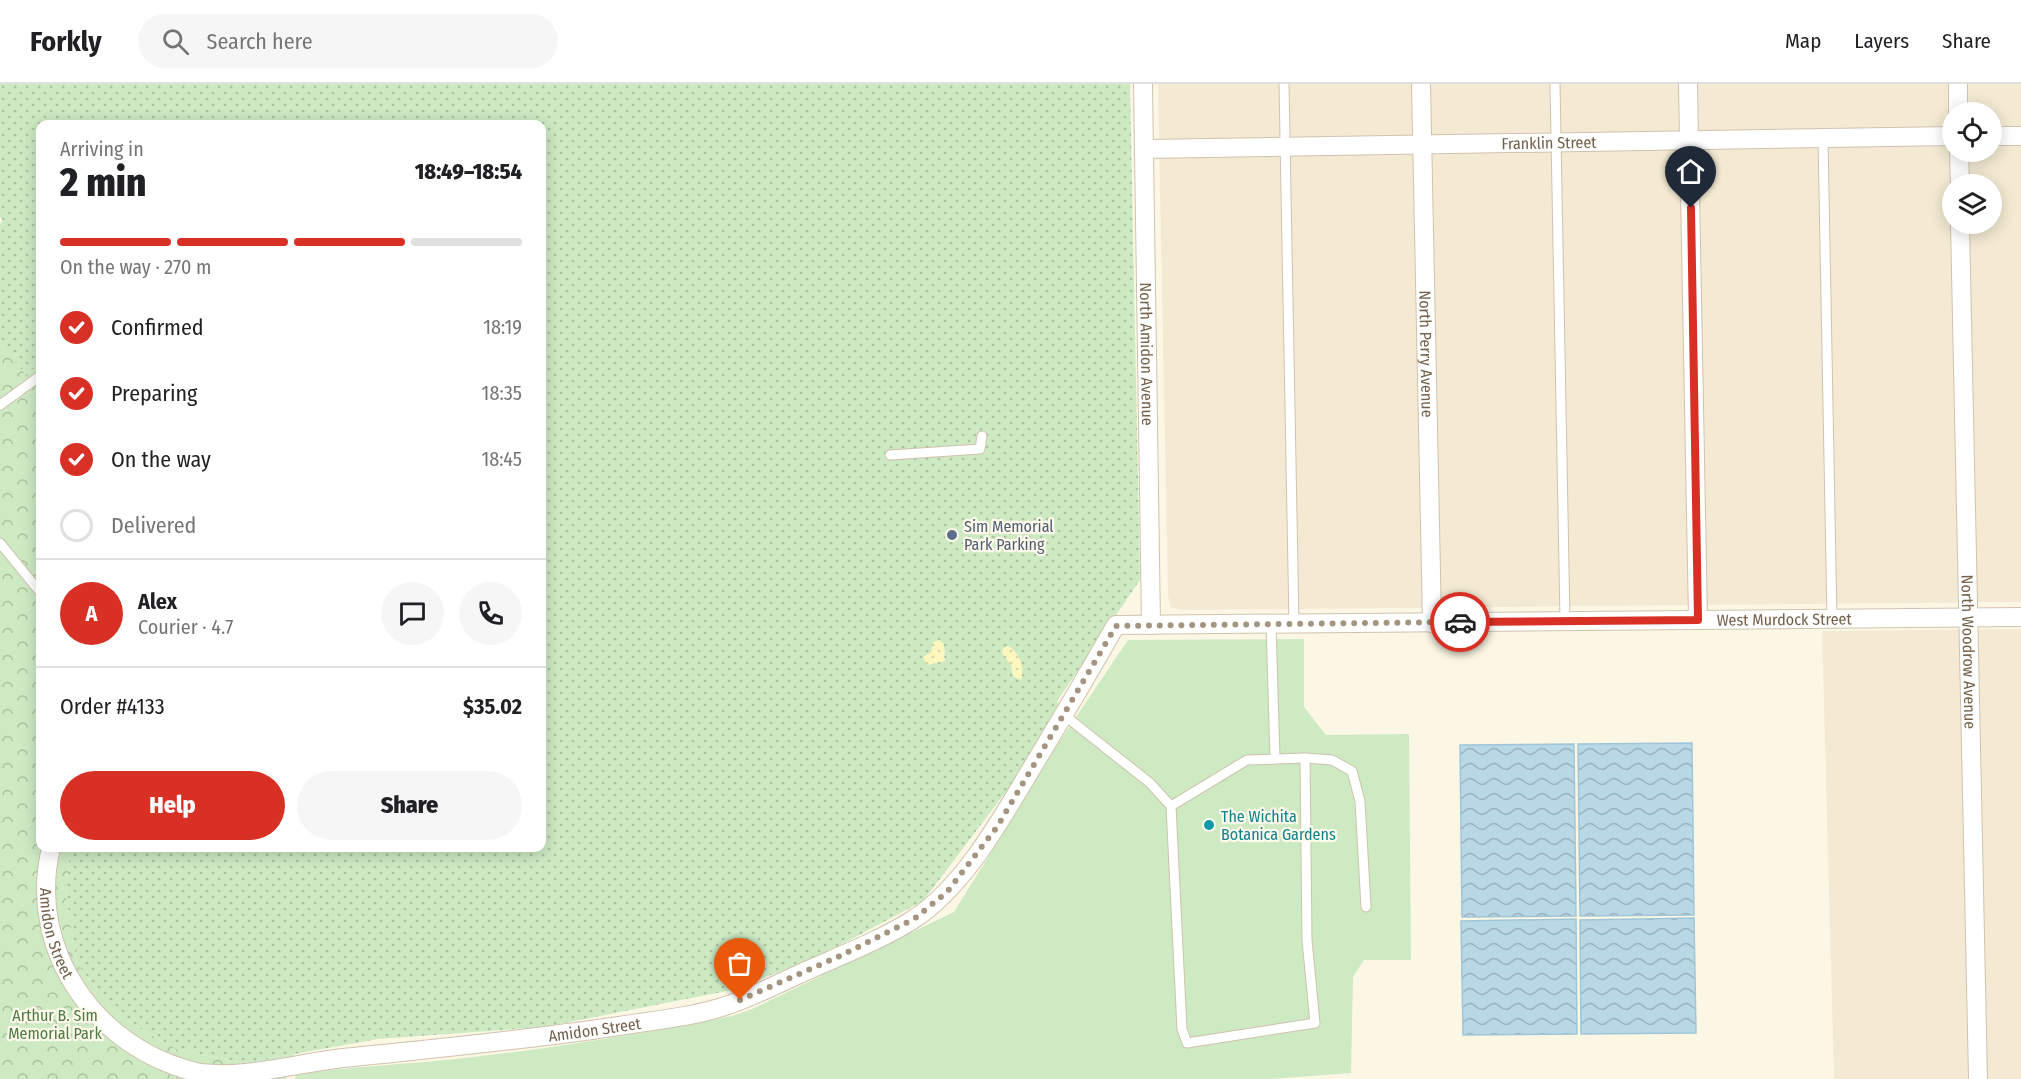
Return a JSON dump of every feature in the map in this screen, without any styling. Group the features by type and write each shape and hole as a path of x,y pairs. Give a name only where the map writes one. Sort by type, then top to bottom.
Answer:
{"street":[{"name":"North Amidon Avenue","path":"1143,84 1150,625"},
{"name":"North Perry Avenue","path":"1420,84 1432,623"},
{"path":"1688,84 1698,620"},
{"path":"1958,84 1958,102"},
{"name":"Franklin Street","path":"1144,149 1942,136"},
{"path":"2002,136 2021,136"},
{"name":"North Woodrow Avenue","path":"1960,234 1978,1079"},
{"name":"West Murdock Street","path":"1116,626 2021,617"},
{"name":"Amidon Street","path":"50,852 47,864 47,915 62,966 84,1001 109,1029 159,1060 204,1074 226,1075 349,1057 517,1042 675,1017 722,1007 840,956 914,919 947,892 997,827 1116,626"}],"lane":[{"path":"1284,84 1294,624"},
{"path":"1555,84 1565,620"},
{"path":"1823,138 1832,619"},
{"path":"0,405 36,379"},
{"path":"890,455 980,449 982,436"},
{"path":"0,543 36,587"},
{"path":"1271,624 1275,759"},
{"path":"1064,716 1150,783 1171,806 1182,1029 1187,1043 1315,1023 1307,940 1305,758"},
{"path":"1171,806 1247,760 1305,758 1332,760 1352,771 1360,801 1366,907"}],"shaded area":[{"path":"1158,84 2021,84 2021,602 1180,610 1170,607"},
{"path":"2021,629 2021,1079 1834,1079 1822,631"}],"green space":[{"path":"0,84 1130,84 1140,580 1057,701 1064,715 923,901 818,957 732,990 544,1027 378,1039 244,1063 176,1049 117,1015 77,964 66,896 70,852 546,852 546,120 36,120 36,366 26,375 0,345 0,224 3,220 0,217"},
{"name":"Arthur B. Sim Memorial Park","path":"0,345 26,375 36,366 36,852 70,852 66,896 77,964 117,1015 176,1049 244,1063 294,1054 286,1079 0,1079"},
{"name":"The Wichita Botanica Gardens","path":"1304,639 1304,707 1326,735 1409,734 1411,960 1364,960 1353,977 1351,1073 1269,1079 295,1079 296,1075 316,1072 525,1051 663,1029 732,1016 752,1009 954,912 1061,739 1128,640"}],"sand":[{"path":"939,640 944,644 945,661 927,665 923,657 931,652 933,642"},
{"path":"1008,646 1020,660 1021,680 1013,676 1011,665 1002,653 1003,648"}],"water":[{"path":"1692,743 1694,915 1580,916 1578,744"},
{"path":"1574,744 1576,916 1462,917 1460,745"},
{"path":"1694,918 1696,1033 1581,1034 1580,920"},
{"path":"1576,919 1577,1034 1463,1035 1461,921"}],"way so far":[{"path":"740,1000 840,956 914,919 947,892 997,827 1116,626 1460,622"}],"place":[{"name":"Sim Memorial Park Parking","path":"952,535"},
{"name":"The Wichita Botanica Gardens","path":"1209,825"}],"route":[{"path":"1460,622 1698,620 1691,208"}]}
